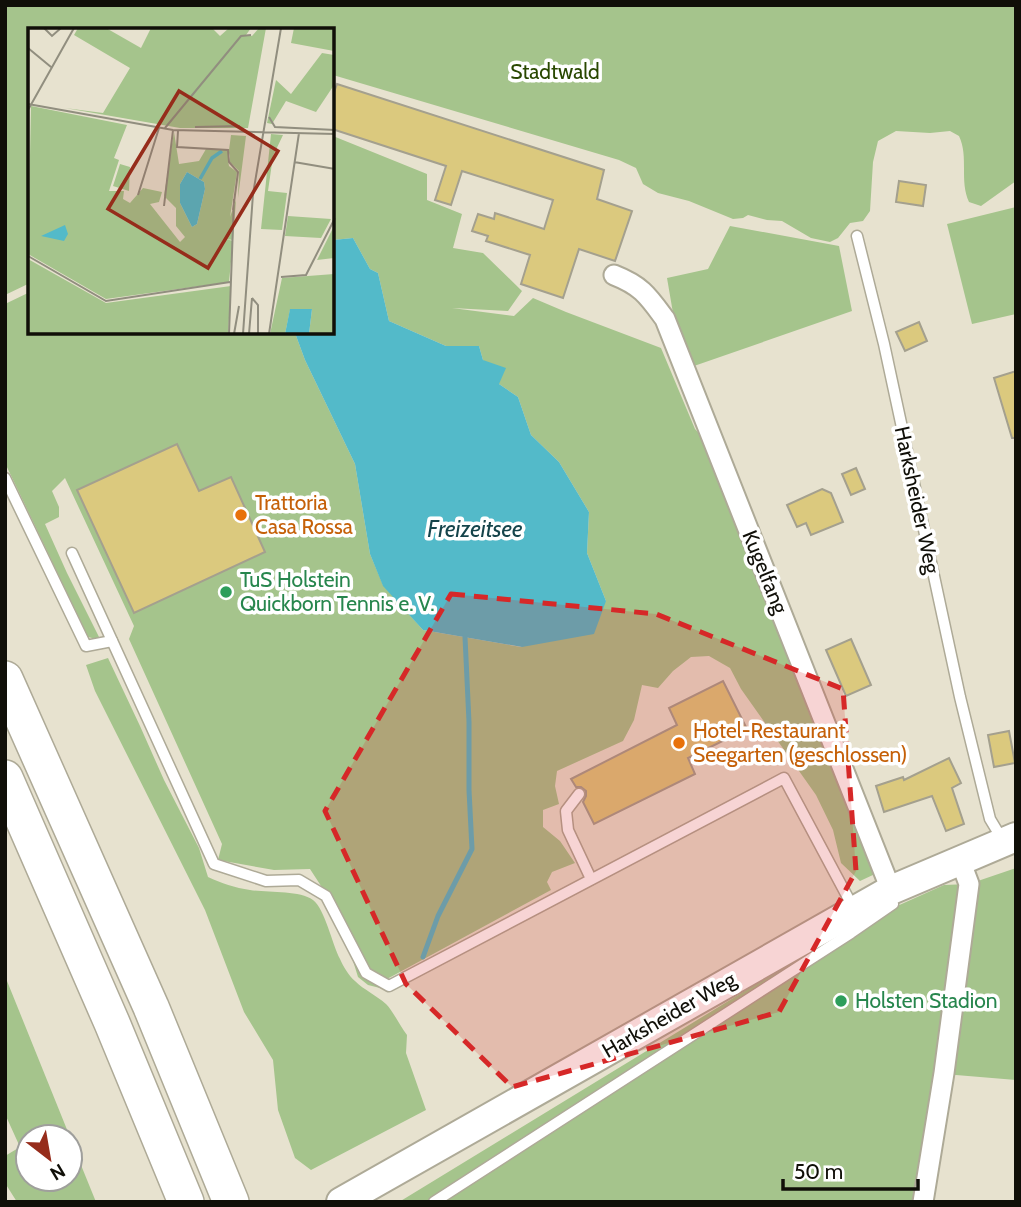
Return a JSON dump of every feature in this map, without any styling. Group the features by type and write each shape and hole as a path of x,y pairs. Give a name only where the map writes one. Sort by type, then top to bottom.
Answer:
{"highway":[{"path":"5,679 151,1007 231,1202"},
{"path":"5,778 112,1023 186,1202"}],"main road":[{"name":"Harksheider Weg","path":"341,1202 854,910 891,890 1010,840"}],"street":[{"name":"Kugelfang","path":"614,275 633,283 648,295 665,319 891,890"},
{"path":"923,1202 944,1073 969,884 954,863"}],"lane":[{"name":"Harksheider Weg","path":"857,236 884,344 960,696 990,818 1010,840"},
{"path":"5,478 86,646 112,640"},
{"path":"72,553 214,864 265,881 299,880 326,896 366,973 389,986 785,778 854,910"},
{"path":"579,794 566,811 568,830 591,879"},
{"path":"434,1202 851,933 954,863"}],"highlighted area":[{"path":"451,594 656,614 843,689 856,871 779,1012 512,1087 406,984 325,811"}],"green space":[{"name":"Stadtwald","path":"5,5 1016,5 1016,181 981,206 969,202 959,136 950,131 896,131 878,141 873,162 870,211 863,221 850,223 838,238 830,242 811,238 782,221 748,215 733,219 689,201 658,193 643,184 636,168 619,160 334,75 334,28 28,28 28,284 5,295"},
{"path":"334,136 427,174 427,200 462,214 453,248 483,253 522,291 508,311 452,308 514,316 533,298 661,348 695,429 715,451 875,874 860,881 841,863 833,830 816,795 741,689 730,668 709,656 691,657 673,671 658,688 642,685 634,720 623,741 557,771 555,786 559,804 543,810 543,827 560,841 575,863 552,872 547,882 551,890 387,979 392,991 368,985 358,977 338,912 310,869 274,870 218,860 222,844 129,639 134,626 65,478 52,491 59,507 59,517 45,524 99,637 96,639 88,637 5,463 5,304 28,293 28,334 295,334 355,464 370,554 383,585 423,630 521,647 606,601 587,553 589,512 559,462 531,435 518,397 499,384 483,360 479,346 446,346 389,321 378,273 370,269 353,238 334,240"},
{"path":"1016,207 1016,314 972,324 947,224"},
{"path":"730,226 839,246 852,311 694,366 673,313 667,278 708,269"},
{"path":"108,658 164,780 199,848 208,877 244,889 292,893 313,900 325,919 346,971 386,1004 407,1035 406,1053 426,1110 311,1170 295,1158 278,1110 273,1060 244,1012 205,910 95,691 86,665"},
{"name":"Holsten Stadion","path":"1016,868 1016,1080 944,1074 923,1202 399,1202 848,928 944,885 969,884"},
{"path":"5,976 64,1123 14,1123 14,1134 5,1114"},
{"path":"14,1151 14,1193 84,1193 84,1172 96,1202 17,1202 5,1183 5,1156"}],"water":[{"name":"Freizeitsee","path":"353,238 370,269 378,273 389,321 446,346 479,346 483,360 506,368 499,384 518,397 531,435 559,462 589,512 587,553 606,601 594,634 522,647 423,630 383,586 370,554 355,464 295,334 334,334 334,240"}],"building":[{"path":"337,84 604,170 597,199 632,211 615,261 579,249 563,298 521,284 530,255 486,241 488,236 472,231 478,214 494,219 495,213 544,229 553,200 462,171 451,205 435,200 446,166 334,130 334,92"},
{"path":"899,181 926,185 923,206 896,202"},
{"path":"919,322 927,341 905,351 896,332"},
{"path":"1016,371 1016,438 1012,438 994,378"},
{"path":"177,444 199,491 231,477 265,552 134,613 77,490"},
{"path":"856,468 865,489 851,495 842,474"},
{"path":"822,489 831,493 843,522 811,535 806,523 797,527 787,505"},
{"path":"851,639 871,685 846,696 826,650"},
{"name":"Hotel-Restaurant Seegarten (geschlossen)","path":"723,681 747,729 688,758 695,774 594,824 583,802 586,791 576,787 571,779 677,725 669,708"},
{"path":"1009,731 1015,763 994,767 988,735"},
{"path":"949,758 961,783 952,788 964,824 946,831 932,796 884,812 876,786 903,777 904,780"}],"waterway":[{"path":"423,957 438,916 472,849 465,637"}],"place":[{"name":"Trattoria Casa Rossa","path":"241,515"},
{"name":"TuS Holstein Quickborn Tennis e. V.","path":"226,592"},
{"name":"Hotel-Restaurant Seegarten (geschlossen)","path":"679,743"},
{"name":"Holsten Stadion","path":"841,1001"}]}
